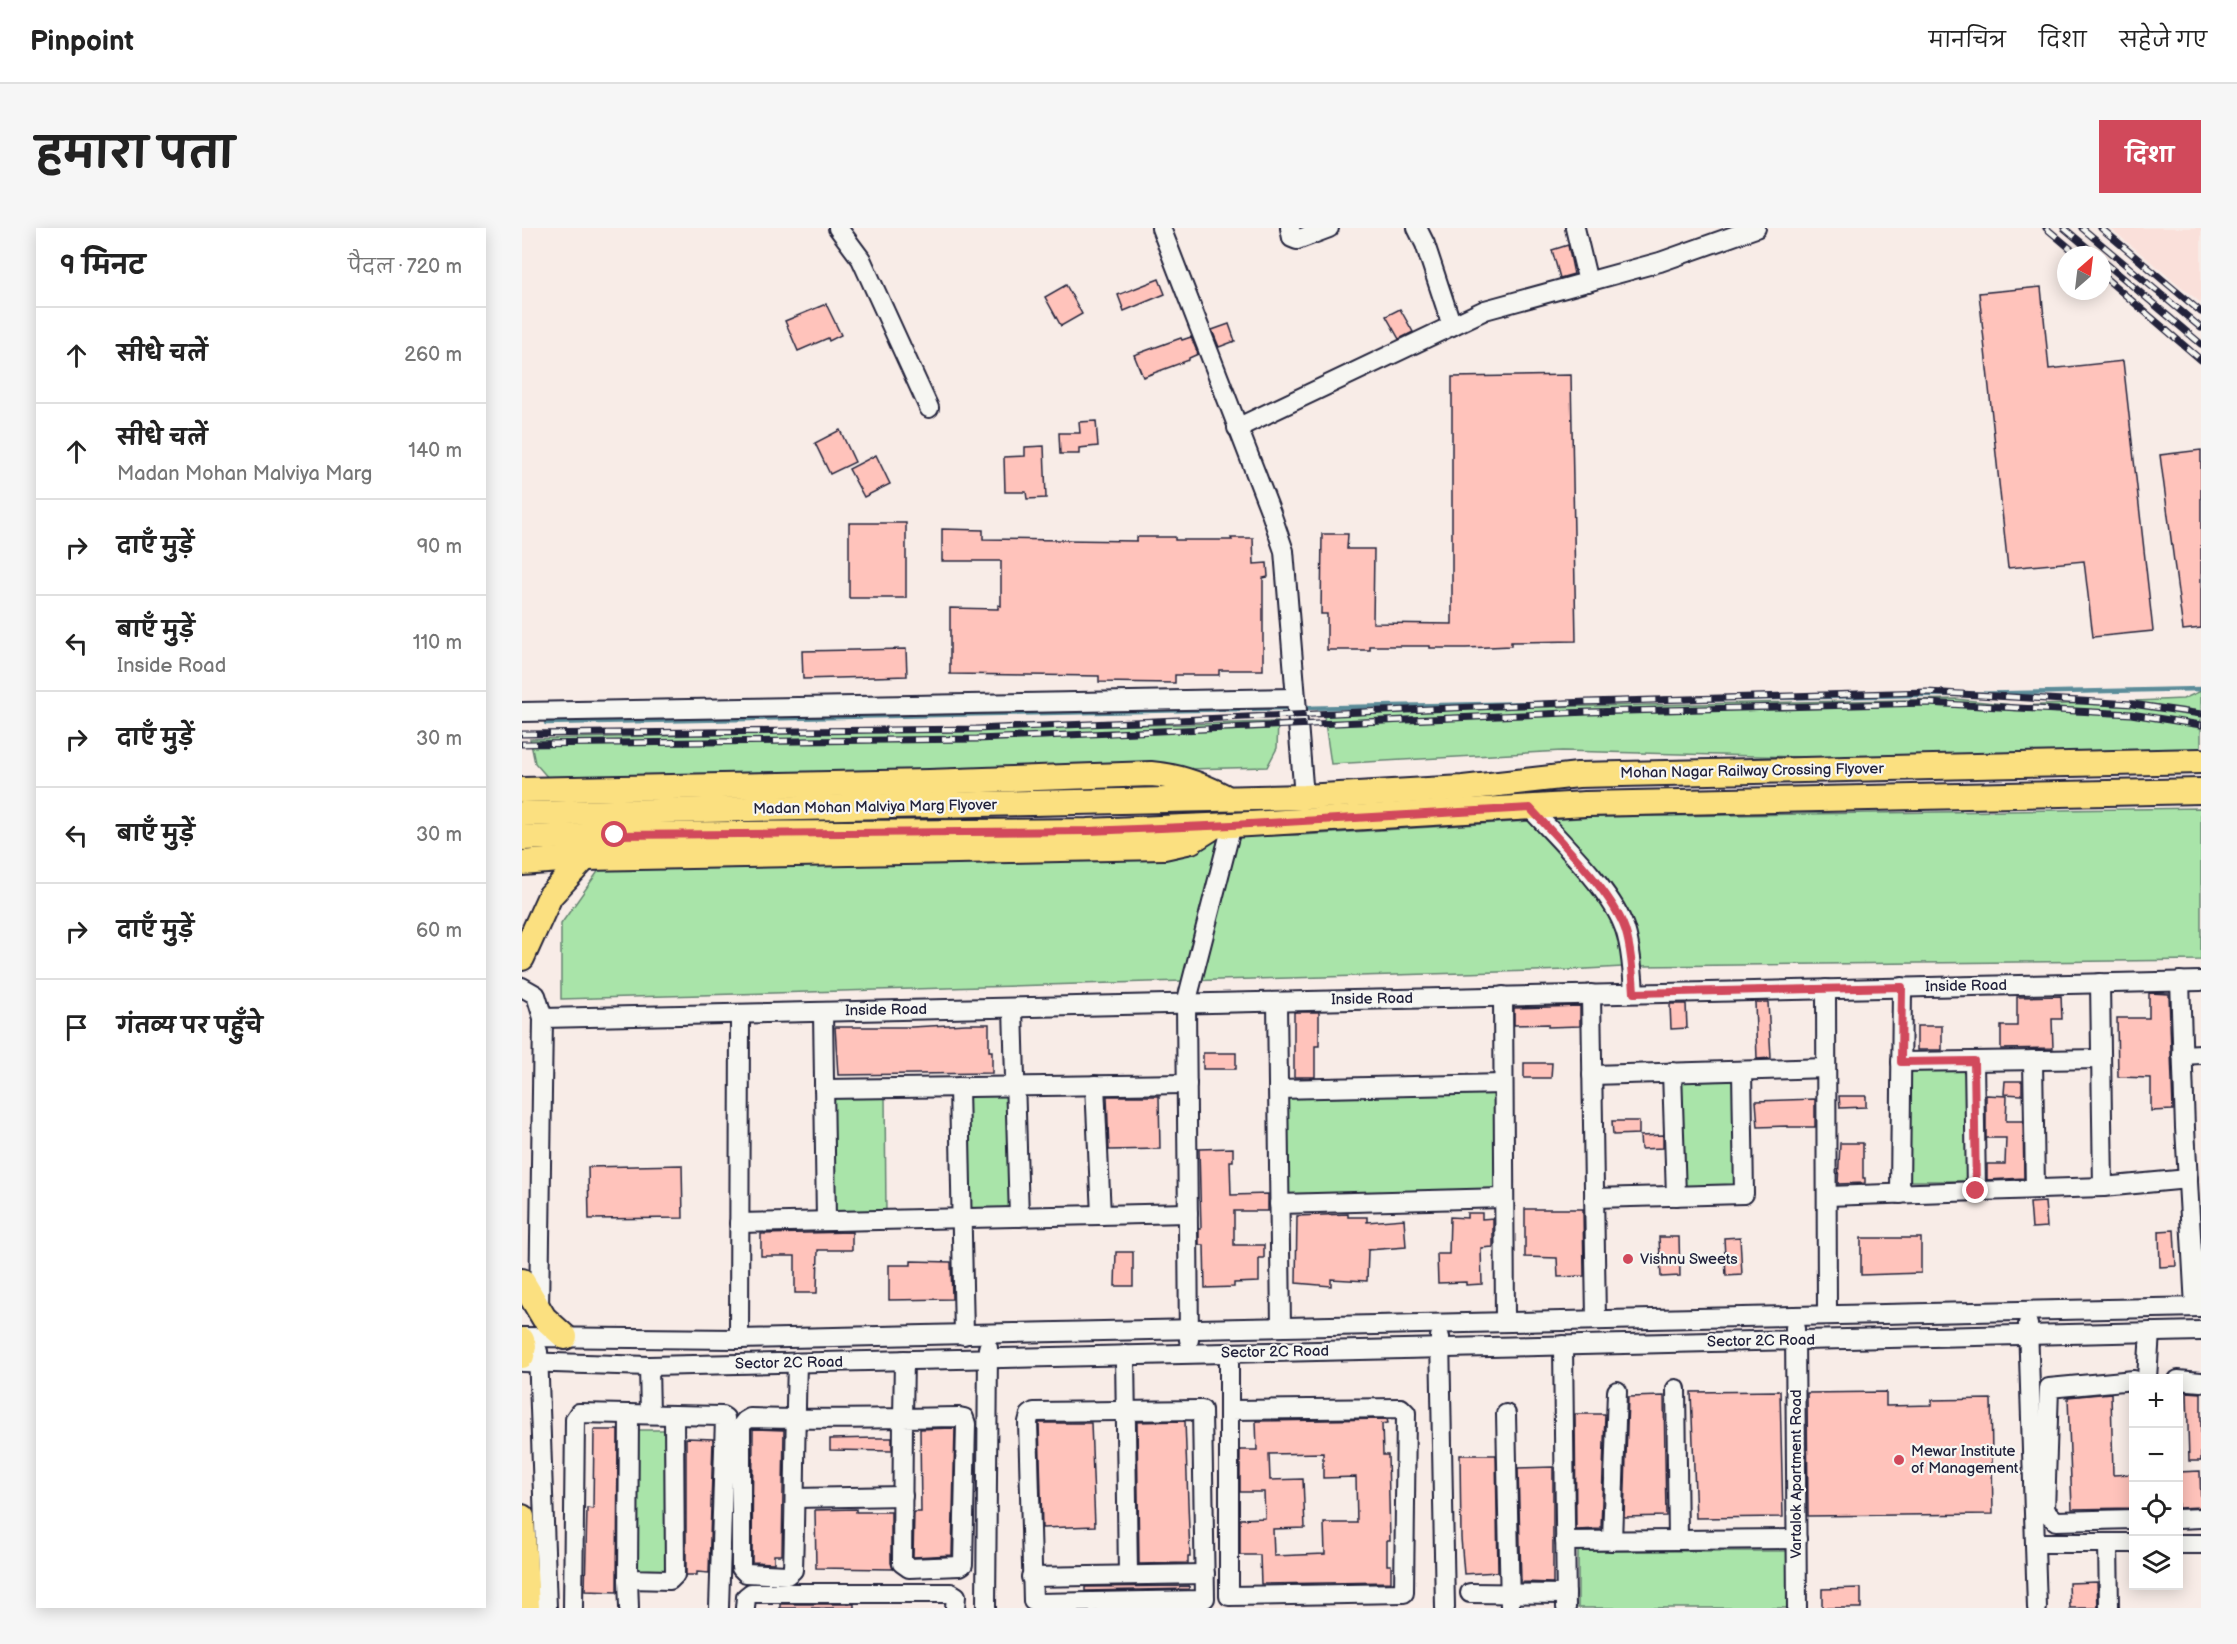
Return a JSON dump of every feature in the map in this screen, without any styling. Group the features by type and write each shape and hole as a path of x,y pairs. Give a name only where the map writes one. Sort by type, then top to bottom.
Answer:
{"main road":[{"name":"Mohan Nagar Railway Crossing Flyover","path":"1228,799 1463,788 1578,775 2201,761"},
{"path":"522,790 929,782 1151,774 1166,775 1197,783 1228,799"},
{"name":"Mohan Nagar Railway Crossing Flyover","path":"1223,825 1585,804 2201,791"},
{"name":"Madan Mohan Malviya Marg Flyover","path":"522,814 1228,799"},
{"path":"522,863 585,858 1164,847 1191,841 1223,825"},
{"name":"Madan Mohan Malviya Marg Flyover","path":"522,838 615,835 1088,831 1223,825"},
{"path":"522,958 550,896 585,858"},
{"path":"522,1281 544,1318 565,1337"},
{"path":"527,1338 524,1346 528,1360"},
{"path":"522,1517 527,1608"}],"street":[{"path":"838,228 861,259 929,408"},
{"path":"1161,228 1284,551 1304,796"},
{"path":"1290,228 1292,238 1295,240 1329,228"},
{"path":"1417,228 1425,244 1452,326"},
{"path":"1575,228 1588,282"},
{"path":"1238,428 1485,310 1660,262 1728,233 1756,228"},
{"path":"522,712 1296,700"},
{"path":"1530,808 1594,881 1624,925 1634,993"},
{"path":"1189,1354 1186,1004 1223,825"},
{"path":"2180,981 2182,1055 2193,1128 2188,1179 2198,1307"},
{"name":"Inside Road","path":"543,1018 2201,981"},
{"path":"2100,983 2103,1187"},
{"path":"522,987 536,995 543,1018 540,1311 527,1338"},
{"path":"1900,1194 1902,987"},
{"path":"1826,989 1827,1315"},
{"path":"1591,994 1596,1320"},
{"path":"1503,996 1505,1322"},
{"path":"1277,1002 1281,1327"},
{"path":"1013,1008 1019,1217"},
{"path":"823,1012 826,1221"},
{"path":"739,1340 740,1014"},
{"path":"2182,1055 2201,1054"},
{"path":"1901,1062 2101,1059"},
{"path":"2033,1060 2035,1189"},
{"path":"1974,1061 1976,1191"},
{"path":"1592,1075 1826,1068"},
{"path":"1594,1198 1744,1194 1742,1071"},
{"path":"1672,1072 1676,1196"},
{"path":"824,1089 1186,1083"},
{"path":"1278,1089 1503,1084"},
{"path":"1095,1085 1101,1215"},
{"path":"959,1087 964,1335"},
{"path":"1827,1196 2103,1187 2188,1179"},
{"path":"1279,1204 1504,1198"},
{"path":"739,1223 1188,1213"},
{"name":"Sector 2C Road","path":"527,1338 739,1340 2198,1307"},
{"path":"2027,1310 2037,1608"},
{"path":"1915,1313 1915,1337"},
{"name":"Vartalok Apartment Road","path":"1795,1316 1797,1608"},
{"path":"1671,1318 1672,1343"},
{"path":"1440,1324 1444,1608"},
{"name":"Sector 2C Road","path":"528,1360 649,1366 2201,1331"},
{"path":"2146,1374 2150,1332"},
{"path":"986,1608 988,1334"},
{"path":"1470,1593 1510,1601 1566,1601 1563,1345"},
{"path":"1229,1353 1229,1410 1229,1596 1404,1593 1405,1410 1229,1410"},
{"path":"1125,1355 1128,1575"},
{"path":"528,1360 547,1608"},
{"path":"797,1363 796,1419 795,1498 793,1570 792,1573 777,1575 742,1571 741,1426 745,1420 750,1418 796,1419 903,1418 964,1418 963,1561 961,1565 909,1568 902,1563 903,1496 903,1418 903,1360"},
{"path":"649,1366 650,1414"},
{"path":"2129,1380 2049,1388 2045,1511 2056,1521 2129,1519"},
{"path":"2183,1380 2201,1382"},
{"path":"1676,1389 1678,1540"},
{"path":"1612,1541 1617,1391"},
{"path":"1202,1410 1205,1574 1206,1594 1202,1600 1049,1603 1033,1601 1028,1422 1030,1415 1034,1412 1202,1410"},
{"path":"573,1608 575,1416 579,1413 722,1416 725,1418 719,1608"},
{"path":"629,1414 629,1608"},
{"path":"1506,1414 1510,1601"},
{"path":"628,1579 670,1580 675,1575 674,1415"},
{"path":"795,1498 903,1496"},
{"path":"2183,1518 2201,1518"},
{"path":"1566,1541 1797,1539"},
{"path":"2036,1543 2129,1544"},
{"path":"2108,1543 2109,1608"},
{"path":"2183,1544 2201,1544"},
{"path":"1031,1577 1205,1574"},
{"path":"746,1608 746,1597 751,1593 951,1593 956,1596 956,1608"}],"shaded area":[{"path":"2110,228 2201,228 2201,303"}],"green space":[{"path":"2201,691 2201,749 1878,759 1562,751 1331,764 1324,716 1492,708 1956,699 2022,706 2183,699"},
{"path":"1278,722 1277,748 1267,767 682,782 550,780 535,763 530,739"},
{"path":"2201,808 2201,960 1641,966 561,999 561,924 599,870 643,849 1302,835 1596,817"},
{"path":"1908,1070 1969,1070 1970,1181 1909,1181"},
{"path":"1679,1078 1737,1078 1739,1190 1681,1191"},
{"path":"1496,1091 1498,1193 1286,1196 1284,1094"},
{"path":"1010,1092 1013,1212 967,1213 964,1093"},
{"path":"829,1095 885,1095 886,1215 830,1214"},
{"path":"637,1430 669,1430 667,1571 636,1570"},
{"path":"1578,1551 1788,1551 1788,1608 1578,1608"}],"building":[{"path":"1568,245 1574,274 1560,278 1552,250"},
{"path":"1159,279 1165,294 1124,311 1118,295"},
{"path":"1066,285 1082,314 1061,326 1045,297"},
{"path":"2041,287 2049,369 2123,361 2153,631 2093,637 2084,561 2008,568 1979,293"},
{"path":"826,304 841,335 798,351 785,321"},
{"path":"1400,309 1413,332 1399,339 1386,316"},
{"path":"1229,324 1235,341 1219,347 1212,330"},
{"path":"1191,337 1198,354 1189,360 1143,377 1134,355 1181,338 1182,340"},
{"path":"1571,375 1576,641 1511,642 1511,646 1466,648 1370,646 1370,650 1327,650 1327,614 1321,614 1322,534 1348,534 1347,549 1374,549 1373,623 1452,624 1452,377"},
{"path":"1096,421 1098,446 1079,448 1079,454 1060,454 1059,433 1080,433 1079,422"},
{"path":"840,430 855,462 830,474 815,443"},
{"path":"1044,446 1046,498 1027,499 1026,492 1005,492 1004,457 1025,456 1025,447"},
{"path":"2201,450 2201,628 2183,630 2160,455"},
{"path":"876,455 890,484 864,497 849,469"},
{"path":"849,523 906,523 906,598 849,598"},
{"path":"942,529 983,530 983,539 1137,541 1137,537 1175,537 1175,540 1253,538 1254,564 1267,563 1268,577 1263,578 1263,670 1219,670 1219,675 1175,675 1175,683 1099,682 1099,676 950,674 950,608 998,609 998,605 1001,606 1001,561 942,561"},
{"path":"906,649 907,676 803,679 802,651"},
{"path":"2149,993 2169,994 2173,1110 2151,1111 2151,1078 2118,1077 2117,1018 2149,1018"},
{"path":"2061,996 2062,1019 2052,1019 2053,1048 2001,1049 2001,1026 2017,1026 2017,997"},
{"path":"1755,1002 1768,1002 1771,1058 1757,1059"},
{"path":"1670,1004 1686,1004 1687,1028 1671,1029"},
{"path":"1580,1006 1580,1026 1514,1025 1514,1008"},
{"path":"1294,1012 1319,1012 1319,1046 1315,1046 1315,1077 1294,1077"},
{"path":"989,1024 992,1073 838,1075 835,1027"},
{"path":"1917,1026 1942,1026 1942,1050 1917,1050"},
{"path":"1203,1053 1236,1053 1236,1069 1203,1069"},
{"path":"1524,1063 1552,1063 1551,1078 1524,1078"},
{"path":"2005,1081 2022,1081 2022,1095 2004,1094"},
{"path":"1986,1095 2007,1096 2006,1121 2023,1121 2024,1178 1987,1180 1987,1164 2005,1164 2006,1138 1986,1138"},
{"path":"1107,1096 1159,1096 1160,1149 1109,1150"},
{"path":"1839,1096 1866,1096 1866,1107 1840,1108"},
{"path":"1815,1099 1815,1127 1758,1127 1756,1101"},
{"path":"1612,1121 1639,1121 1639,1134 1613,1135"},
{"path":"1663,1135 1663,1148 1641,1149 1640,1136"},
{"path":"1840,1143 1863,1143 1865,1183 1838,1184"},
{"path":"1233,1148 1233,1161 1230,1161 1231,1195 1268,1194 1268,1211 1234,1211 1234,1245 1264,1245 1264,1258 1259,1258 1259,1282 1234,1283 1234,1287 1205,1288 1204,1245 1199,1245 1199,1229 1201,1229 1199,1149"},
{"path":"682,1165 683,1218 589,1219 588,1167"},
{"path":"2045,1202 2047,1227 2032,1228 2030,1203"},
{"path":"1525,1209 1583,1209 1584,1276 1558,1277 1557,1258 1525,1257"},
{"path":"1467,1213 1482,1213 1482,1219 1493,1218 1493,1247 1481,1248 1482,1284 1438,1283 1437,1254 1449,1254 1450,1217 1467,1218"},
{"path":"1348,1214 1348,1217 1367,1217 1367,1222 1404,1219 1406,1247 1368,1250 1367,1281 1331,1279 1331,1286 1296,1283 1297,1216"},
{"path":"2174,1230 2176,1266 2160,1267 2159,1231"},
{"path":"852,1232 852,1250 818,1250 817,1293 795,1293 795,1256 761,1256 761,1234"},
{"path":"1659,1237 1679,1237 1680,1276 1661,1277"},
{"path":"1740,1237 1742,1275 1726,1276 1724,1238"},
{"path":"1861,1238 1921,1238 1921,1273 1861,1275"},
{"path":"1116,1252 1133,1252 1133,1286 1115,1286"},
{"path":"911,1261 951,1262 952,1299 889,1300 889,1265 911,1265"},
{"path":"1780,1391 1783,1517 1696,1518 1691,1392"},
{"name":"Mewar Institute of Management","path":"1886,1392 1886,1406 1932,1405 1932,1400 1991,1399 1993,1514 1808,1516 1807,1393"},
{"path":"2187,1392 2201,1393 2201,1461 2189,1461"},
{"path":"2111,1393 2113,1475 2129,1474 2129,1508 2072,1509 2068,1397"},
{"path":"1664,1396 1666,1516 1624,1517 1628,1397"},
{"path":"1575,1414 1605,1414 1601,1529 1576,1530"},
{"path":"1387,1419 1388,1423 1382,1424 1383,1455 1388,1455 1390,1541 1387,1541 1387,1565 1391,1565 1391,1582 1261,1584 1260,1555 1240,1555 1240,1519 1265,1518 1264,1492 1240,1492 1240,1450 1257,1450 1256,1421","holes":["1323,1453 1323,1478 1356,1477 1357,1523 1324,1523 1325,1554 1274,1556 1273,1529 1305,1528 1303,1479 1270,1480 1269,1454"]},
{"path":"1185,1421 1190,1557 1188,1557 1188,1563 1139,1564 1137,1422"},
{"path":"1039,1423 1091,1423 1095,1526 1042,1528"},
{"path":"955,1428 952,1555 913,1557 914,1512 921,1512 920,1429"},
{"path":"753,1429 784,1430 782,1555 774,1555 774,1563 752,1562"},
{"path":"594,1430 618,1430 617,1592 585,1591 587,1508 593,1509"},
{"path":"686,1438 713,1439 709,1573 697,1572 697,1575 686,1575"},
{"path":"892,1438 892,1451 830,1450 830,1439"},
{"path":"1460,1455 1496,1455 1498,1572 1464,1574"},
{"path":"1553,1467 1553,1583 1521,1582 1518,1468"},
{"path":"2200,1471 2201,1507 2183,1508 2183,1472"},
{"path":"856,1509 856,1512 891,1512 893,1569 816,1568 815,1510"},
{"path":"2097,1582 2098,1608 2070,1608 2069,1583"},
{"path":"1189,1586 1189,1589 1085,1591 1085,1587"},
{"path":"1861,1588 1861,1608 1822,1608 1822,1589"},
{"path":"780,1604 854,1604 854,1608 780,1608"}],"waterway":[{"path":"1301,708 2201,689"},
{"path":"546,723 1292,708"}],"railway":[{"path":"2046,228 2067,246"},
{"path":"2064,228 2085,246"},
{"path":"2082,228 2201,328"},
{"path":"2101,228 2201,312"},
{"path":"2111,268 2201,344"},
{"path":"2111,283 2201,360"},
{"path":"522,734 976,729 1587,702 1927,692 2132,704 2201,714"},
{"path":"522,744 977,739 1588,712 1927,703 2131,714 2201,725"}],"place":[{"name":"Vishnu Sweets","path":"1628,1259"},
{"name":"Mewar Institute of Management","path":"1899,1460"}],"route":[{"path":"615,835 1088,831 1530,808 1588,873 1624,925 1634,993 1902,987 1901,1062 1974,1061 1976,1191"}]}
